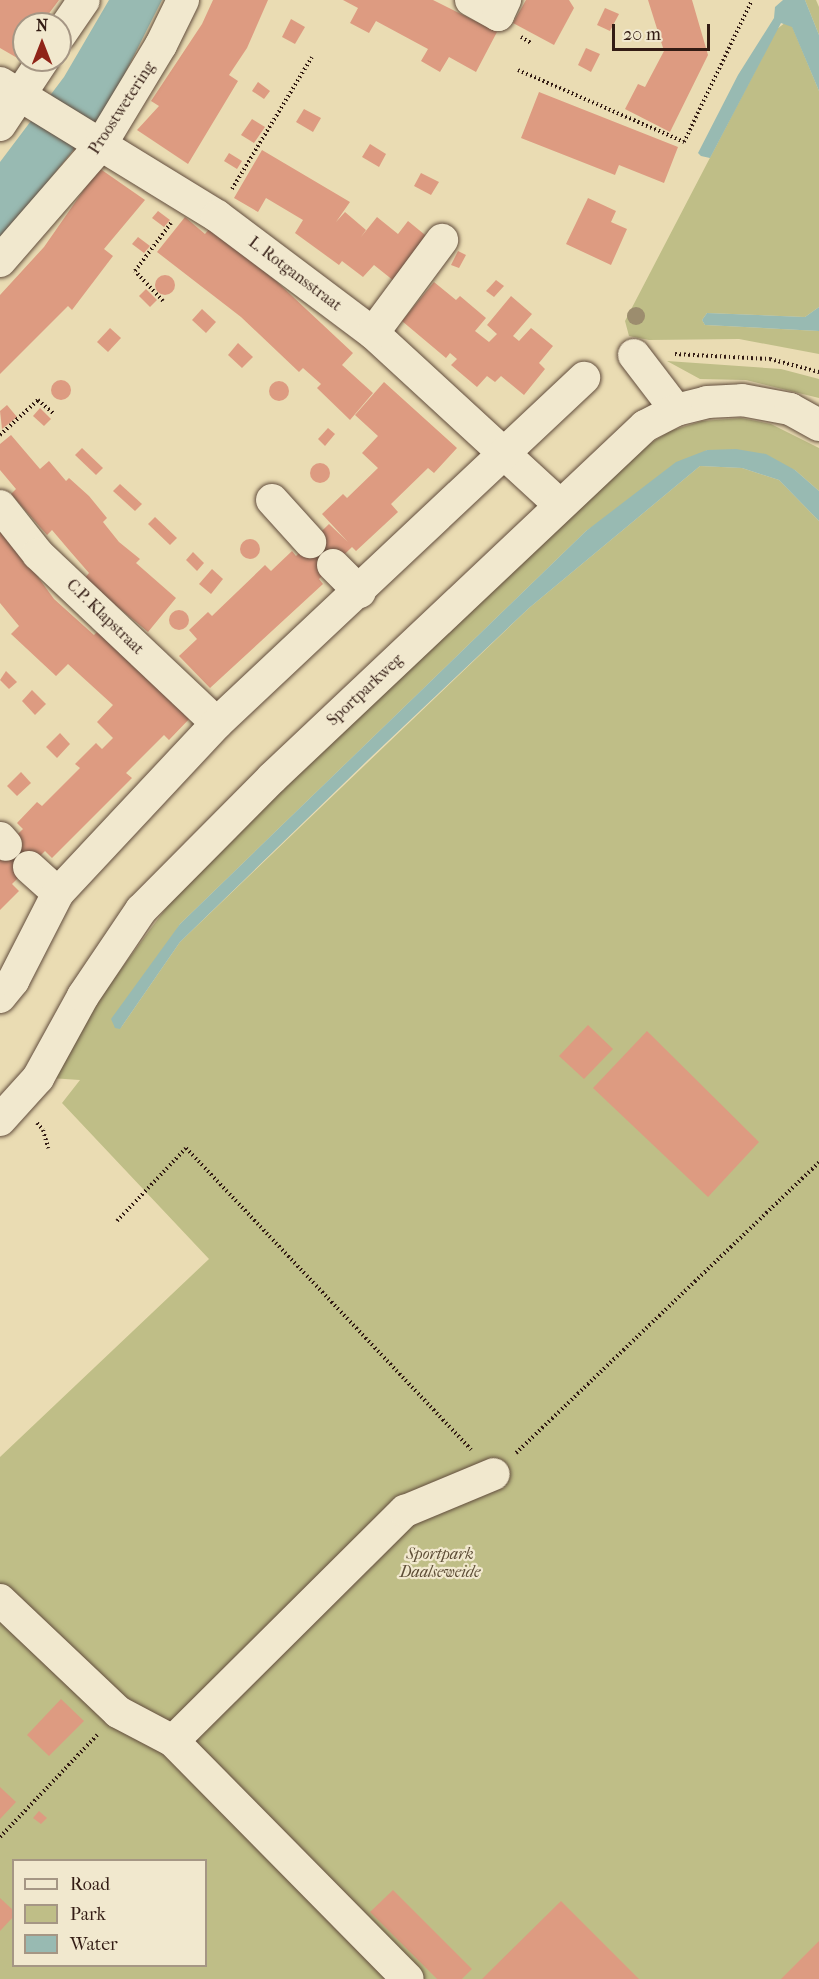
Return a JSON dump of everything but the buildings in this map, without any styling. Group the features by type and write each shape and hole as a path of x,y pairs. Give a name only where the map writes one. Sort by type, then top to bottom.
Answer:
{"street":[{"path":"72,18 84,0"},
{"name":"Proostwetering","path":"0,261 96,143 161,45 183,0"},
{"path":"471,0 498,15 505,0"},
{"path":"0,125 16,93 33,72"},
{"name":"L. Rotgansstraat","path":"16,93 216,216 373,333 560,505"},
{"path":"373,333 442,240"},
{"path":"634,355 676,410"},
{"path":"0,997 13,981 58,893 217,723 360,592 584,378"},
{"name":"Sportparkweg","path":"0,1120 38,1078 82,996 141,909 272,777 645,426 676,410 707,402 742,400 790,409 819,425"},
{"path":"272,500 310,542"},
{"name":"C.P. Klapstraat","path":"0,506 38,554 217,723"},
{"path":"333,565 360,592"},
{"path":"29,867 58,893"},
{"path":"173,1741 405,1511 494,1474"},
{"path":"0,1600 118,1712 173,1741 408,1979"}],"path":[{"path":"518,70 684,142 752,0"},
{"path":"216,216 312,57"},
{"path":"164,301 135,270 189,199"},
{"path":"634,355 737,356 770,359 819,372"},
{"path":"0,435 38,400 54,414"},
{"path":"117,1221 186,1148 494,1474 819,1162"},
{"path":"0,1837 118,1712"}],"green space":[{"path":"805,0 816,0 819,7 819,35"},
{"path":"786,22 792,26 819,91 819,307 805,317 707,313 702,320 705,325 819,331 819,354 739,339 649,340 629,336 625,321 777,29"},
{"path":"667,361 781,369 819,379 819,398 746,380 700,379"},
{"name":"Sportpark Daalseweide","path":"741,418 771,424 819,448 819,491 795,470 707,450 586,531 180,924 120,1029 180,942 529,608 700,466 742,468 779,480 819,521 819,1979 0,1979 0,1457 209,1259 62,1103 80,1080 50,1078 110,984 169,904 306,765 643,448 670,431 702,421"}],"water":[{"path":"109,0 162,0 108,107 0,241 0,162 67,72 72,72 72,63"},
{"path":"783,0 805,0 819,35 819,91 792,27 781,23 710,158 701,156 698,153 738,75 774,18 775,7"},
{"path":"819,307 819,331 705,325 702,320 707,313 805,317"},
{"path":"736,449 766,454 795,470 819,491 819,521 779,480 742,468 700,466 529,608 369,759 180,942 120,1029 115,1028 111,1019 180,924 586,531 676,462 707,450"}]}
